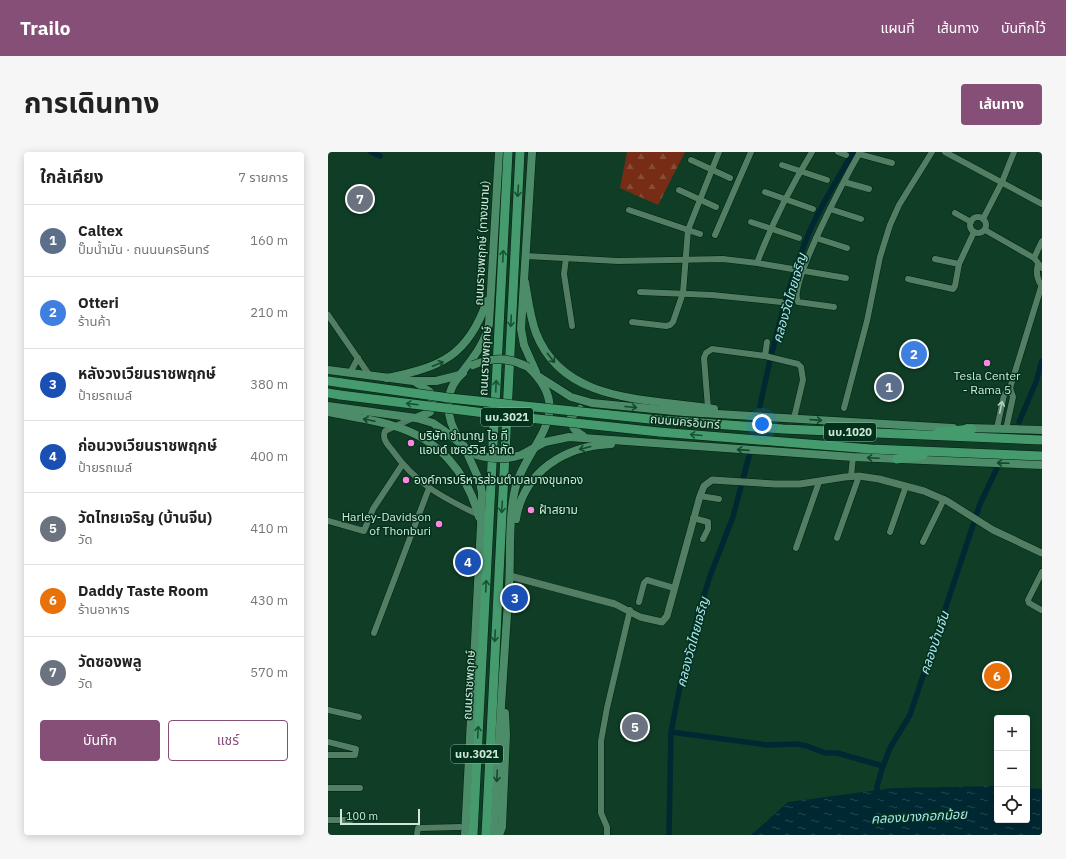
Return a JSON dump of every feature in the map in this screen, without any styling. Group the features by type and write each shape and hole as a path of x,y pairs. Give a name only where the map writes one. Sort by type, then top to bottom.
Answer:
{"main road":[{"name":"ถนนราชพฤกษ์ (ทางขนาน)","path":"460,375 486,334 490,314 499,152"},
{"name":"ถนนราชพฤกษ์","path":"474,831 508,152"},
{"name":"ถนนราชพฤกษ์","path":"487,831 520,152"},
{"path":"328,406 415,418 433,423 477,455 492,459 508,459 521,455 534,448 547,426 550,413 549,400 545,387 538,376 521,338 532,152"},
{"path":"525,282 532,322 540,341 558,366 573,378 597,390 610,394 751,415"},
{"path":"387,378 430,367 445,361 457,352 471,336 481,319 490,294"},
{"path":"464,446 456,434 448,414 448,402 452,388 460,375 473,365 487,359 503,358 516,361 528,367 538,376"},
{"path":"328,370 413,381 436,381 460,375"},
{"name":"ถนนนครอินทร์","path":"538,376 571,397 592,403 684,412 972,429 997,428 1042,430"},
{"name":"ถนนนครอินทร์","path":"328,381 449,398 659,420 783,429 1042,440"},
{"path":"413,381 430,392 433,403 430,412 415,418"},
{"name":"ถนนนครอินทร์","path":"328,393 501,415 659,432 871,449 1042,456"},
{"path":"586,438 576,431 571,423 572,417 575,412 592,403"},
{"path":"328,412 394,426 419,435 446,455 466,482 479,515 481,525"},
{"path":"908,435 972,429"},
{"name":"ถนนนครอินทร์","path":"534,448 557,438 569,436 853,457 1042,465"},
{"path":"512,536 520,502 526,487 543,469 561,457 580,449 596,445 638,442"},
{"name":"นบ.3021","path":"462,832 467,781 482,493 480,482 464,446"},
{"name":"นบ.3021","path":"494,835 514,492 521,472 534,448"},
{"path":"897,459 944,452"},
{"path":"499,835 502,827 506,735 503,684"},
{"path":"462,832 464,739 466,716 471,698"}],"street":[{"path":"632,322 670,325 678,310 683,293 684,258 688,230 719,152"},
{"path":"715,235 751,152"},
{"path":"757,263 770,229 784,199 812,152"},
{"path":"838,152 846,155"},
{"path":"844,408 867,321 880,257 890,225 899,205 932,152"},
{"path":"945,152 1042,204"},
{"path":"983,219 1002,182 1014,152"},
{"path":"834,307 798,302 797,294 801,271 830,209 860,153 892,163"},
{"path":"691,160 730,178"},
{"path":"782,165 827,180"},
{"path":"844,182 869,189"},
{"path":"679,190 716,207"},
{"path":"765,192 813,209"},
{"path":"830,209 861,219"},
{"path":"629,210 700,234"},
{"path":"955,213 971,222"},
{"path":"976,218 983,219 986,224 984,230 980,233 974,232 970,228 971,222 976,218"},
{"path":"751,222 799,238"},
{"path":"984,230 1034,258 1040,266 1037,275 1041,284 1039,296 1010,388 1004,395 997,428"},
{"path":"908,278 953,289 955,286 959,264 974,232"},
{"path":"816,238 847,248"},
{"path":"1034,258 1042,241"},
{"path":"526,256 618,260 684,258 723,259 757,263 846,278"},
{"path":"566,258 564,274 572,326"},
{"path":"935,259 959,264"},
{"path":"640,292 683,293 781,302"},
{"path":"328,315 370,376"},
{"path":"766,356 767,342"},
{"path":"708,408 704,358 706,353 712,349 766,356 801,366 803,380 794,418"},
{"path":"350,373 358,358"},
{"path":"1006,429 1012,397 1010,388"},
{"path":"415,418 385,431 384,440 402,465 420,482 443,498 479,515"},
{"path":"851,476 853,457"},
{"path":"328,521 364,532 373,509 402,465"},
{"path":"837,538 859,476"},
{"path":"510,576 610,603 630,610 640,617 662,622 667,616 700,496 704,486 712,480 748,483 800,484 859,476 906,486 944,499 979,521 1042,553"},
{"path":"796,548 819,482"},
{"path":"890,532 906,486"},
{"path":"374,633 429,488"},
{"path":"700,496 719,499"},
{"path":"923,542 944,499"},
{"path":"693,518 708,522 708,529 703,539"},
{"path":"1041,610 1029,603 1028,600 1042,572"},
{"path":"639,602 644,583 647,580 674,588"},
{"path":"607,835 607,827 601,814 601,742 607,708 630,610"},
{"path":"328,710 359,717"},
{"path":"328,742 356,749 355,755 328,755"},
{"path":"328,788 360,788"},
{"path":"328,820 351,820"},
{"path":"417,835 418,828 462,832"}],"green space":[{"path":"627,152 685,152 658,205 620,188"}],"water":[{"name":"คลองบางกอกน้อย","path":"994,786 994,823 1030,823 1030,788 1042,789 1042,835 751,835 788,802 893,788"}],"waterway":[{"path":"371,152 380,156"},
{"name":"คลองวัดไทยเจริญ","path":"760,406 780,319 800,256 818,214 853,152"},
{"name":"คลองบ้านจีน","path":"1019,422 1036,382 1042,361"},
{"name":"คลองวัดไทยเจริญ","path":"669,835 671,732 680,686 697,618 710,576 733,517 749,456"},
{"name":"คลองบ้านจีน","path":"877,797 877,786 883,766 890,748 910,715 980,504 997,468"},
{"path":"671,732 767,745 797,744 825,753 837,753 883,766"}],"place":[{"name":"วัดซองพลู","path":"360,199"},
{"name":"Otteri","path":"914,354"},
{"name":"Tesla Center - Rama 5","path":"987,363"},
{"name":"Caltex","path":"889,387"},
{"name":"บริษัท ชำนาญ ไอ ที แอนด์ เซอร์วิส จำกัด","path":"411,443"},
{"name":"องค์การบริหารส่วนตำบลบางขุนกอง","path":"406,480"},
{"name":"ฝ้าสยาม","path":"531,510"},
{"name":"Harley-Davidson of Thonburi","path":"439,524"},
{"name":"ก่อนวงเวียนราชพฤกษ์","path":"468,562"},
{"name":"หลังวงเวียนราชพฤกษ์","path":"515,598"},
{"name":"Daddy Taste Room","path":"997,676"},
{"name":"วัดไทยเจริญ (บ้านจีน)","path":"635,727"}]}
